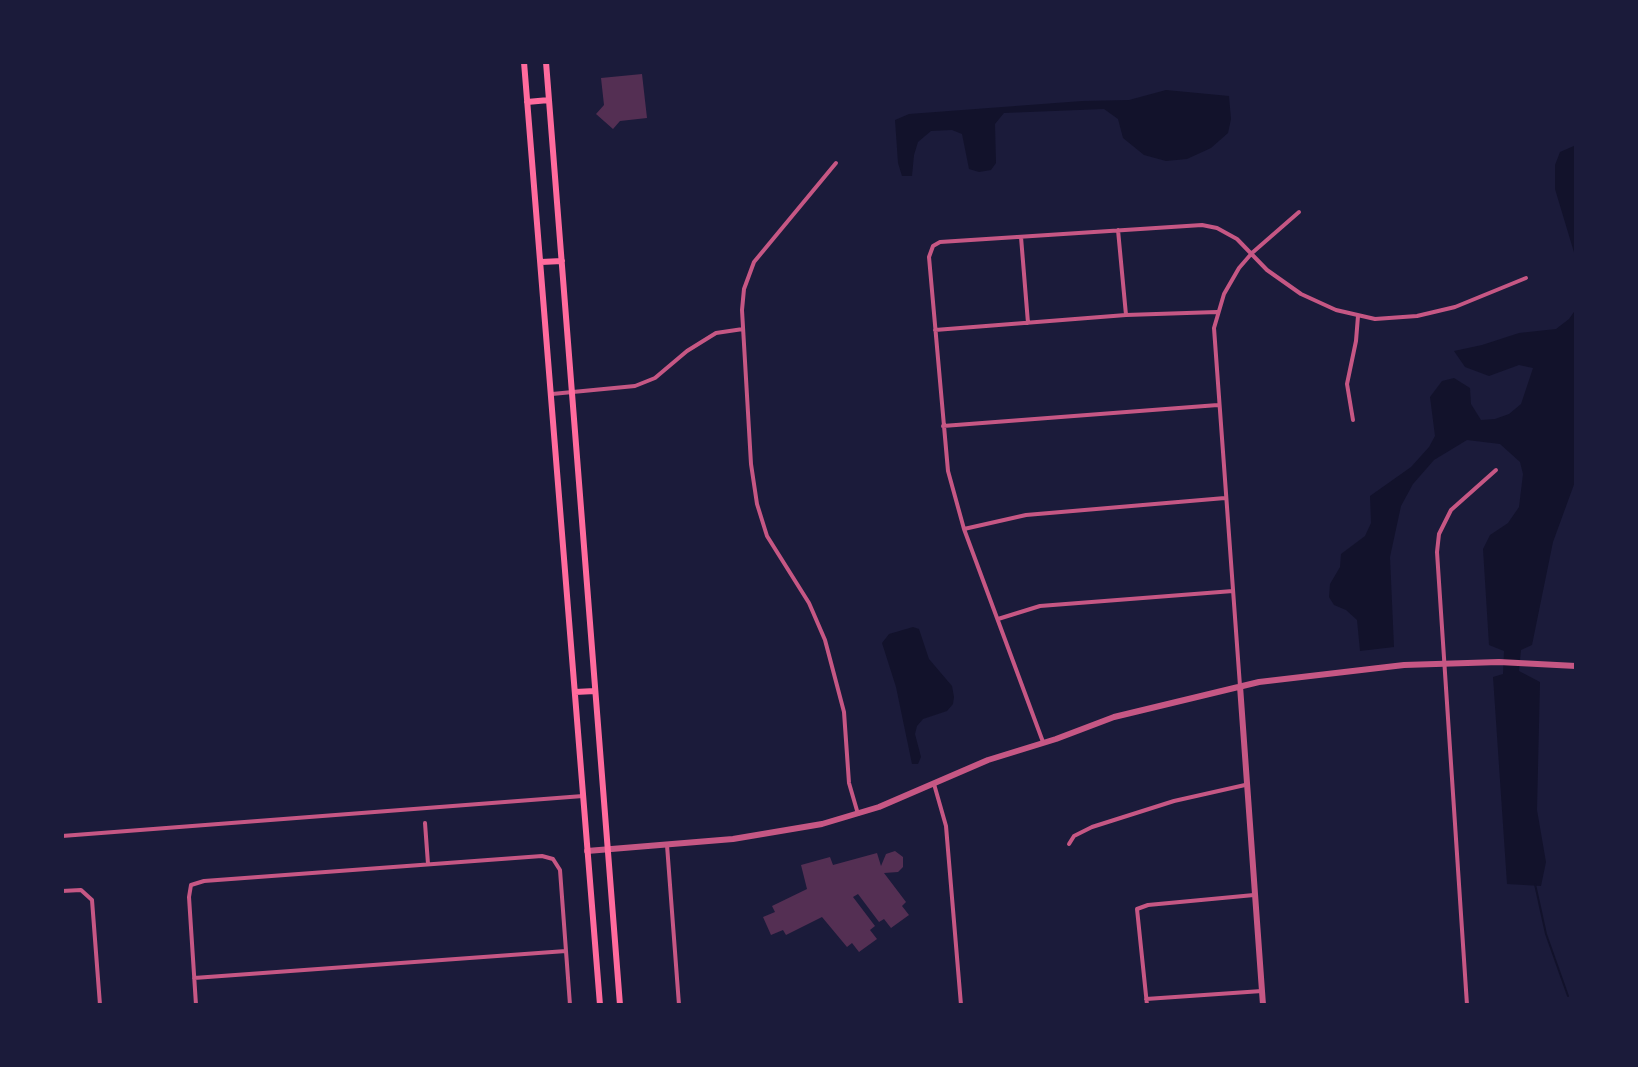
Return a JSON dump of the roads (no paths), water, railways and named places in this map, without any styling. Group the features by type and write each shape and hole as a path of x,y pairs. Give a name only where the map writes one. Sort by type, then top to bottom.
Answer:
{"main road":[{"path":"524,62 600,1005"},
{"path":"546,62 620,1005"},
{"path":"527,102 549,100"},
{"path":"541,262 562,261"},
{"path":"575,692 595,691"}],"street":[{"path":"836,163 754,262 744,289 743,329 751,464 757,504 767,536 809,603 829,652 844,712 849,783 858,814"},
{"path":"1263,1005 1214,328 1228,285 1252,253 1299,212"},
{"path":"1044,743 964,529 948,471 929,257 931,249 940,242 1202,225 1231,235 1267,270 1301,294 1336,310 1388,319 1426,315 1455,307 1526,278"},
{"path":"1118,230 1126,315"},
{"path":"1021,237 1028,323"},
{"path":"935,330 1126,315 1217,312"},
{"path":"1353,420 1347,384 1358,316"},
{"path":"552,394 635,386 655,378 687,351 716,333 743,329"},
{"path":"943,426 1218,405"},
{"path":"1467,1005 1437,552 1439,534 1451,510 1496,470"},
{"path":"964,529 1026,515 1225,498"},
{"path":"998,619 1040,606 1233,591"},
{"path":"587,851 777,833 858,814 988,760 1125,714 1240,686 1317,674 1445,664 1499,662 1576,666"},
{"path":"934,784 946,826 961,1005"},
{"path":"1069,844 1074,836 1092,827 1174,801 1245,785"},
{"path":"62,836 583,796"},
{"path":"425,823 428,864"},
{"path":"667,845 679,1005"},
{"path":"196,1005 189,897 191,885 204,881 542,856 554,860 560,870 570,1005"},
{"path":"62,891 79,890 88,895 93,904 100,1005"},
{"path":"1254,895 1148,905 1137,909 1146,1002 1262,991"},
{"path":"194,978 566,951"}],"waterway":[{"path":"1535,884 1546,934 1568,996"}]}
